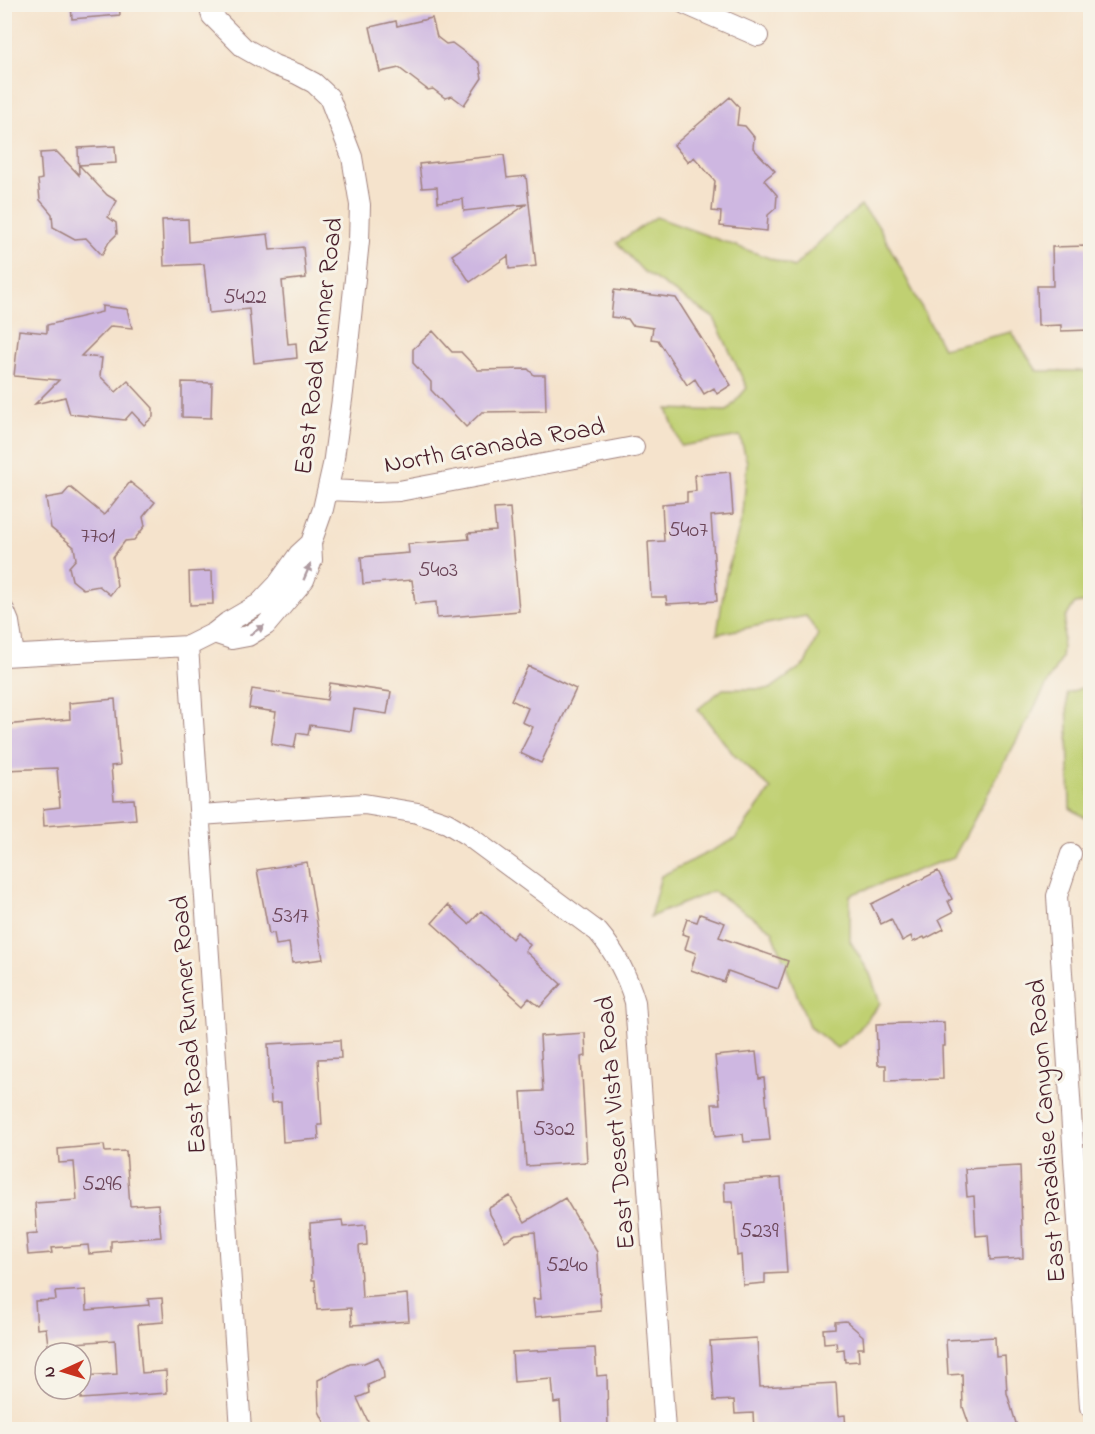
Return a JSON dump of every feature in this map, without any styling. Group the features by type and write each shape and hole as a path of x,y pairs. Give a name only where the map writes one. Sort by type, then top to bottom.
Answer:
{"street":[{"name":"East Road Runner Road","path":"209,4 212,16 244,48 305,79 329,96 352,157 360,205 359,241 343,392 328,490 311,543 312,560 304,580 266,625 248,636 232,639 213,633 188,646 241,1430"},
{"path":"685,4 758,36"},
{"name":"North Granada Road","path":"328,490 399,491 634,447"},
{"path":"4,610 9,622 9,656 188,646"},
{"name":"East Desert Vista Road","path":"200,815 364,804 418,813 447,823 467,835 598,932 613,950 625,974 634,1002 665,1430"},
{"name":"East Paradise Canyon Road","path":"1071,854 1057,896 1090,1407"}],"green space":[{"path":"861,206 878,225 943,348 1012,332 1037,371 1090,371 1090,602 1074,604 1065,619 1061,658 954,857 850,895 850,941 870,974 880,1003 857,1032 837,1048 809,1026 772,930 713,891 650,917 661,876 735,839 771,789 734,755 698,709 723,689 770,689 805,664 818,634 806,616 717,634 726,576 743,514 747,462 740,436 681,446 667,409 727,411 747,388 714,318 643,271 617,243 656,217 794,267 836,226"},
{"path":"1090,685 1090,821 1070,808 1067,693"}],"building":[{"path":"71,4 119,4 120,15 72,19"},
{"path":"432,18 437,37 446,44 452,43 479,63 482,78 464,105 452,96 445,98 433,89 428,90 399,68 380,72 370,27 396,21 397,26"},
{"path":"730,97 739,107 737,125 745,126 754,137 753,148 775,171 764,180 777,195 776,208 768,215 767,231 720,226 721,212 712,211 715,181 694,157 688,162 674,145"},
{"path":"115,146 116,163 79,165 107,195 117,201 108,217 116,223 117,234 109,242 102,255 86,238 75,239 53,227 52,214 40,200 38,180 42,179 40,153 57,152 79,175 78,148"},
{"path":"504,155 507,178 526,176 536,266 509,269 508,256 470,282 452,255 527,204 464,211 463,199 438,202 437,187 422,188 419,164"},
{"path":"188,219 189,242 268,234 270,250 303,247 306,278 282,281 288,344 296,343 297,358 254,363 249,309 209,313 204,264 164,266 162,220"},
{"path":"1087,246 1087,258 1090,257 1090,330 1061,331 1061,325 1038,326 1037,286 1053,286 1052,247"},
{"path":"614,290 676,298 731,385 717,394 714,388 704,394 695,379 687,385 658,340 651,339 653,328 632,325 628,319 611,317"},
{"path":"102,306 127,309 132,328 111,326 81,356 102,358 100,376 116,392 128,381 153,408 153,417 144,425 132,412 125,420 70,414 65,397 35,404 59,380 14,376 19,330 47,333 47,325 102,312"},
{"path":"433,331 452,352 461,352 478,370 528,369 534,375 545,375 546,411 482,412 466,427 431,390 431,382 413,363 413,349"},
{"path":"182,382 212,383 211,418 182,417"},
{"path":"730,472 733,514 711,516 717,601 667,604 666,597 651,597 648,542 664,541 662,504 687,502 687,492 696,491 695,475"},
{"path":"130,482 155,502 143,517 145,526 134,540 125,541 113,557 117,586 110,595 99,586 83,589 72,580 69,567 76,559 74,547 51,528 46,498 63,495 70,487 104,515"},
{"path":"510,508 519,611 437,618 436,602 415,604 412,580 363,584 361,557 409,553 408,544 469,539 468,533 496,531 494,509"},
{"path":"212,571 213,604 190,605 189,572"},
{"path":"528,666 576,689 541,763 520,753 533,727 522,722 528,708 511,700"},
{"path":"330,683 391,692 387,714 354,709 351,731 310,725 308,735 297,733 294,748 271,744 276,712 249,708 252,689 327,700"},
{"path":"115,699 120,765 111,766 114,800 134,799 136,819 44,826 43,809 60,807 57,768 4,770 4,725 70,719 69,703"},
{"path":"307,862 323,959 292,963 289,943 276,945 274,933 269,934 257,870"},
{"path":"938,871 952,899 948,901 953,912 939,919 944,929 925,939 924,937 913,942 911,936 902,941 891,919 881,924 871,904"},
{"path":"448,905 469,924 481,911 512,939 517,932 530,945 525,951 561,984 540,1007 529,998 523,1005 432,923"},
{"path":"700,914 725,923 719,937 788,961 778,989 728,971 724,982 691,970 696,953 685,949 689,936 682,934 687,919 697,922"},
{"path":"944,1022 943,1079 886,1081 886,1065 878,1065 876,1024"},
{"path":"585,1033 586,1056 581,1057 587,1162 526,1166 521,1092 543,1091 540,1036"},
{"path":"340,1040 341,1058 318,1059 322,1125 318,1125 319,1139 283,1142 281,1102 271,1103 268,1044"},
{"path":"756,1052 759,1079 764,1078 770,1140 744,1142 743,1134 715,1137 712,1104 720,1104 715,1056"},
{"path":"104,1145 105,1152 126,1151 130,1206 158,1204 161,1237 111,1241 111,1252 89,1254 88,1245 51,1248 52,1253 28,1255 26,1234 37,1233 35,1203 77,1200 74,1162 59,1163 58,1149"},
{"path":"1020,1166 1023,1258 990,1260 988,1235 976,1236 974,1196 967,1197 965,1169"},
{"path":"781,1178 787,1273 765,1274 765,1283 743,1285 741,1255 737,1256 733,1202 725,1202 724,1182"},
{"path":"510,1196 525,1222 565,1198 597,1252 601,1311 535,1317 533,1299 541,1299 535,1232 516,1234 505,1241 490,1214 489,1208"},
{"path":"342,1220 343,1227 366,1225 367,1245 359,1246 362,1298 407,1294 409,1321 352,1325 351,1308 317,1310 315,1280 312,1280 310,1223"},
{"path":"86,1290 87,1310 149,1305 148,1299 162,1298 164,1322 138,1324 142,1373 166,1371 167,1393 93,1398 93,1375 117,1374 115,1340 48,1341 46,1328 37,1329 35,1301 56,1300 55,1292"},
{"path":"846,1321 863,1336 864,1348 858,1348 859,1361 845,1362 844,1349 837,1350 836,1342 824,1343 823,1329 835,1328 835,1322"},
{"path":"995,1337 996,1357 1005,1356 1007,1393 1018,1430 971,1430 963,1407 962,1374 948,1375 946,1340"},
{"path":"757,1338 760,1387 836,1383 838,1416 845,1415 846,1430 754,1430 753,1413 735,1414 734,1400 714,1401 710,1341"},
{"path":"595,1348 597,1376 607,1375 608,1430 562,1430 560,1402 554,1403 552,1379 514,1382 512,1352"},
{"path":"378,1357 384,1378 368,1385 369,1393 357,1398 372,1430 328,1430 319,1411 318,1380 350,1364 364,1363"}]}
